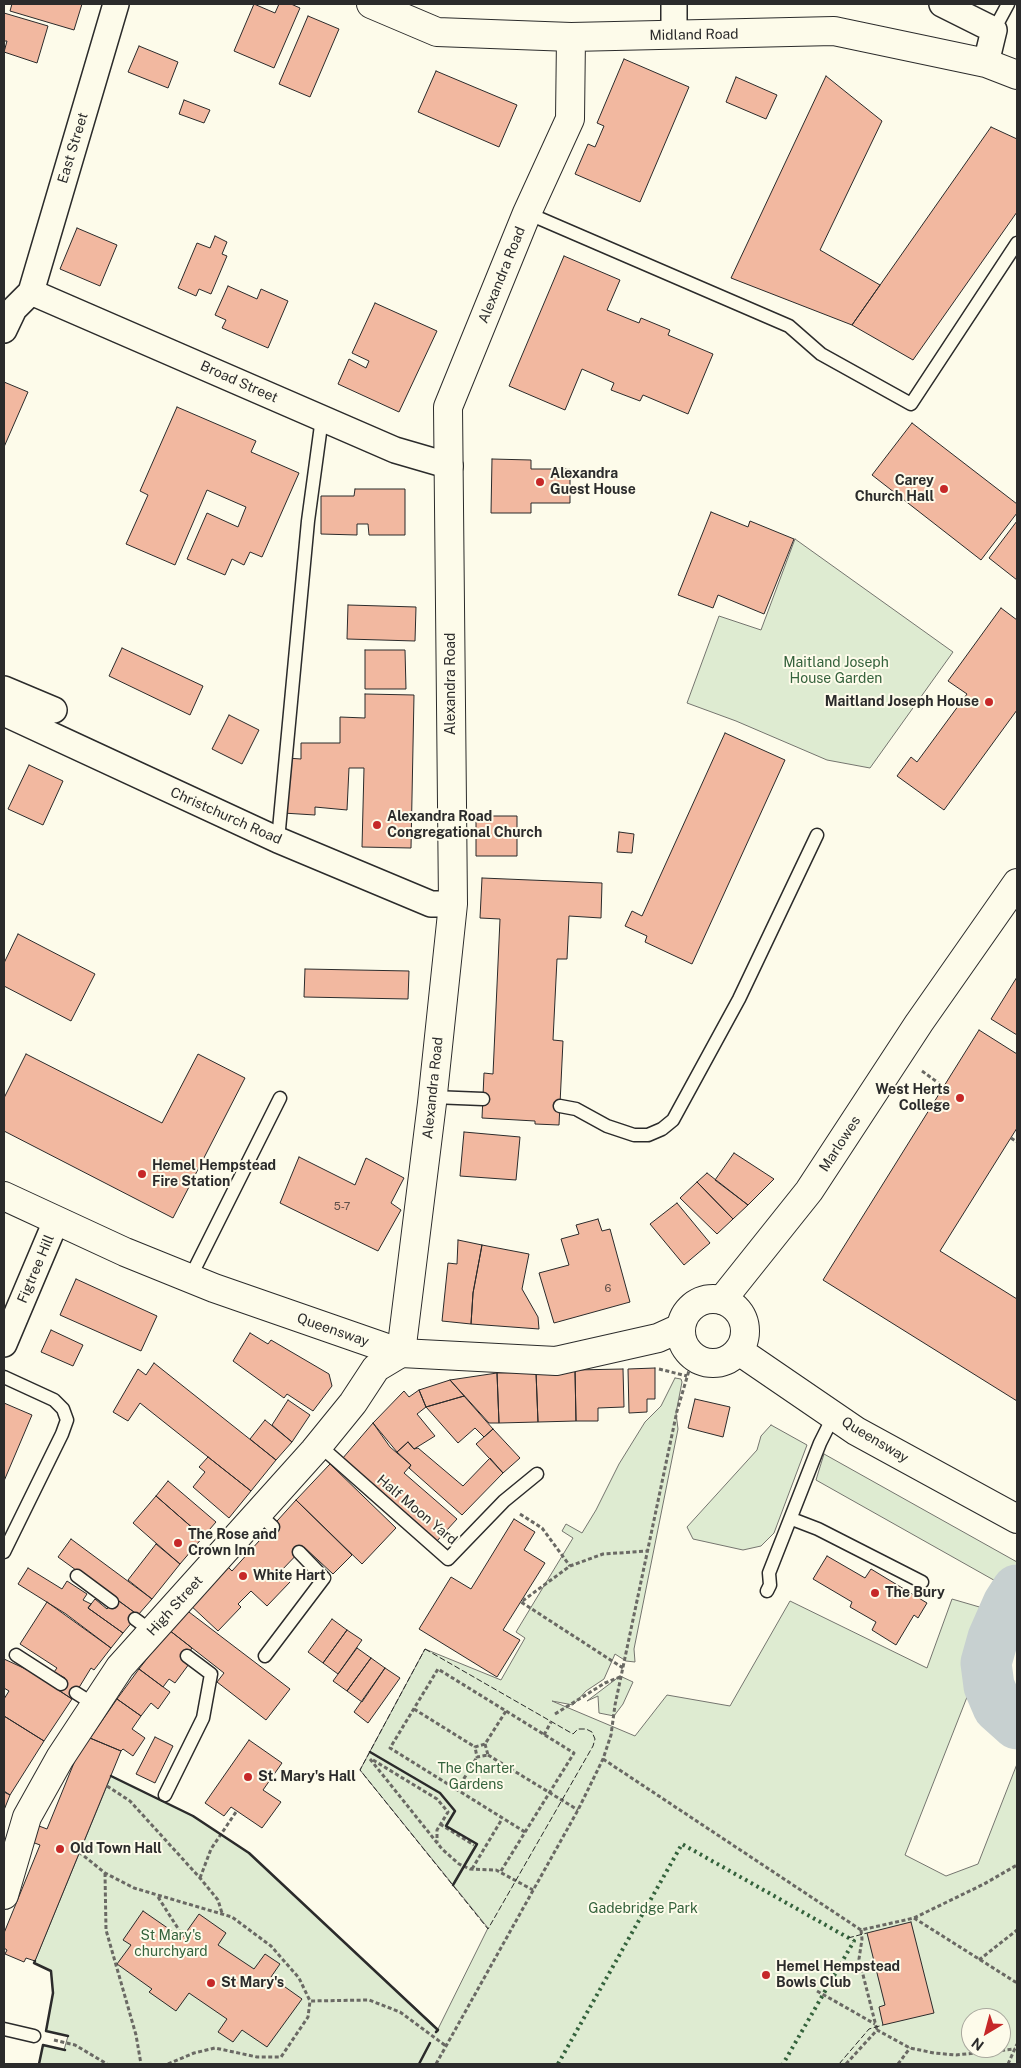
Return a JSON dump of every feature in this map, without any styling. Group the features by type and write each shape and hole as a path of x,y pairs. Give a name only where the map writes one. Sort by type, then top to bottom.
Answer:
{"street":[{"name":"East Street","path":"31,292 116,4"},
{"name":"Midland Road","path":"371,4 437,32 571,37 834,31 986,63 1017,75"},
{"path":"674,4 674,35"},
{"path":"942,4 994,30 986,63"},
{"name":"Alexandra Road","path":"401,1354 433,1097 453,904 448,407 527,214 570,119 571,37"},
{"path":"4,330 14,308 31,292"},
{"name":"Broad Street","path":"31,292 395,450 450,466"},
{"path":"4,689 54,710"},
{"name":"Christchurch Road","path":"4,713 278,840 431,904 453,904"},
{"name":"Marlowes","path":"722,1300 810,1191 919,1023 1017,883"},
{"name":"Queensway","path":"4,1196 56,1221 190,1278 401,1354 556,1361 658,1338 680,1328"},
{"name":"Figtree Hill","path":"4,1344 56,1221"},
{"path":"703,1300 722,1300 737,1310 745,1325 743,1343 733,1357 717,1363 701,1361 690,1367 680,1328 688,1311 695,1304 703,1300"},
{"name":"Queensway","path":"739,1351 856,1432 1017,1519"},
{"name":"High Street","path":"4,1895 28,1818 60,1758 85,1699 120,1667 150,1629 266,1520 319,1445 353,1403 376,1368 401,1354"}],"lane":[{"path":"994,30 1008,4"},
{"path":"527,214 789,326 821,354 911,404 1017,243"},
{"path":"278,840 308,521 322,418"},
{"path":"560,1106 576,1109 607,1126 634,1135 648,1135 662,1129 674,1120 739,999 817,834"},
{"path":"433,1097 483,1099"},
{"path":"190,1278 280,1098"},
{"path":"4,1377 54,1400 64,1409 67,1420 62,1434 4,1552"},
{"path":"767,1591 770,1585 769,1573 792,1519 820,1443 834,1415"},
{"name":"Half Moon Yard","path":"319,1445 448,1559 504,1501 537,1474"},
{"path":"792,1519 818,1529 922,1582"},
{"path":"265,1656 324,1578 299,1552"},
{"path":"77,1576 112,1602"},
{"path":"16,1655 61,1684"},
{"path":"165,1795 203,1718 211,1674 187,1656"},
{"path":"4,2029 39,2037"}],"path":[{"path":"1011,1138 1017,1142"},
{"path":"436,2064 578,1810 603,1759 611,1734 621,1677 677,1411 690,1367 657,1368"},
{"path":"504,1501 542,1528 570,1566"},
{"path":"623,1668 521,1602 570,1566 603,1554 648,1551"},
{"path":"501,1871 574,1753 438,1670 390,1748 525,1832"},
{"path":"555,1714 605,1684 621,1677"},
{"path":"414,1709 475,1747 477,1757 457,1790"},
{"path":"475,1747 485,1744 506,1711"},
{"path":"544,1734 551,1722"},
{"path":"485,1744 488,1755"},
{"path":"477,1757 488,1755 578,1810"},
{"path":"437,1844 440,1824 448,1812 437,1799 370,1759 437,1844 459,1864 471,1869 490,1868 501,1871 533,1890"},
{"path":"603,1759 861,1930 914,1918 984,1884 1017,1864"},
{"path":"107,1786 130,1801 200,1878 218,1900 222,1913"},
{"path":"200,1878 211,1849 236,1812"},
{"path":"471,1869 502,1818"},
{"path":"440,1824 474,1845"},
{"path":"80,1852 105,1873 134,1888 158,1897 232,1917 271,1946 299,1978 310,2001 308,2017 281,2057 257,2057 215,2048 194,2053 168,2064"},
{"path":"105,1873 106,1930 136,2035 141,2064"},
{"path":"158,1897 179,1930"},
{"path":"914,1918 1017,1983"},
{"path":"861,1930 862,1939 859,1959 877,2030"},
{"path":"979,1960 1017,1930"},
{"path":"817,1991 876,2024"},
{"path":"310,2001 369,2000 400,2012 446,2046"},
{"path":"877,2030 910,2048 934,2053 956,2055 1015,2049"},
{"path":"846,2064 877,2030"},
{"path":"39,2037 75,2045 107,2064"},
{"path":"1008,2064 1017,2044"},
{"path":"898,2064 910,2048"}],"green space":[{"name":"Maitland Joseph House Garden","path":"795,539 953,652 870,768 827,760 736,721 687,703 719,616 761,630"},
{"path":"675,1378 681,1379 676,1413 678,1429 634,1649 635,1662 626,1661 615,1654 604,1679 586,1691 573,1705 552,1701 635,1736 667,1695 730,1706 790,1601 927,1668 952,1599 1000,1613 905,1855 946,1876 978,1864 1017,1764 1017,2064 39,2064 43,2045 64,2050 68,2036 46,2031 53,1993 51,1971 34,1963 111,1776 193,1816 249,1853 438,2029 488,1928 360,1770 425,1649 501,1680 525,1638 516,1632 573,1538 562,1531 566,1524 582,1533 619,1464 645,1422 661,1406"},
{"path":"771,1425 807,1445 774,1533 761,1546 743,1550 693,1539 687,1527 757,1450 761,1436"},
{"path":"824,1454 1017,1562 1017,1587 1015,1592 816,1480"},
{"path":"620,1676 633,1682 623,1704 614,1716 599,1713 598,1696 587,1701"}],"building":[{"path":"12,4 82,4 74,30 10,11"},
{"path":"254,4 275,13 279,4 291,4 300,8 274,68 234,51"},
{"path":"4,13 48,26 37,63 4,52 7,41 4,41"},
{"path":"308,16 339,29 310,97 279,84"},
{"path":"139,46 178,62 168,88 128,72"},
{"path":"624,59 689,87 640,202 575,174 588,144 595,147 604,126 597,123"},
{"path":"436,71 517,105 499,147 418,112"},
{"path":"826,76 882,121 820,250 880,285 852,325 731,278"},
{"path":"736,77 777,95 766,119 726,102"},
{"path":"184,100 210,110 204,123 179,114"},
{"path":"991,127 1017,139 1017,212 913,360 852,325"},
{"path":"77,228 117,245 100,286 60,269"},
{"path":"215,236 227,242 222,254 227,256 211,294 199,289 196,296 178,288 197,243 210,248"},
{"path":"564,256 620,280 607,310 639,323 641,318 670,330 668,335 713,354 688,414 643,395 640,401 611,390 614,383 582,369 565,410 509,386"},
{"path":"228,286 257,299 261,289 288,301 268,348 222,328 226,320 215,315"},
{"path":"375,303 437,331 399,412 338,384 349,359 366,368 369,361 352,353"},
{"path":"4,382 28,392 4,447"},
{"path":"177,407 256,441 251,452 299,473 262,557 250,552 244,565 232,559 225,575 187,559 207,513 238,527 246,507 207,490 175,565 126,544 148,495 140,491"},
{"name":"Carey Church Hall","path":"912,423 1017,504 1017,513 981,560 872,475"},
{"path":"492,459 531,460 531,469 570,469 570,503 531,503 531,513 491,513"},
{"path":"355,489 405,489 405,535 369,535 368,524 357,524 357,535 321,534 321,496 354,496"},
{"path":"711,512 748,527 750,521 794,539 764,614 718,595 713,608 678,595"},
{"path":"1017,521 1017,580 989,558"},
{"path":"348,605 416,607 415,641 347,639"},
{"name":"Maitland Joseph House","path":"1001,608 1017,620 1017,710 944,810 897,776 911,757 917,762 967,694 948,681"},
{"path":"122,648 203,686 190,715 109,676"},
{"path":"365,650 405,650 406,689 365,689"},
{"path":"365,694 414,695 411,848 362,847 364,768 349,768 347,810 315,807 315,815 283,813 287,758 301,759 301,743 340,743 340,717 365,718"},
{"path":"229,715 259,730 242,764 212,749"},
{"path":"725,733 785,760 692,964 645,942 647,936 625,926 632,911 642,916"},
{"path":"29,765 63,781 43,825 8,809"},
{"path":"476,816 517,816 517,856 476,856"},
{"path":"619,832 634,834 632,853 617,852"},
{"path":"482,878 602,883 601,918 569,916 567,959 557,959 553,1040 563,1041 559,1125 535,1124 535,1121 482,1118 484,1073 493,1074 500,919 480,918"},
{"path":"18,934 95,974 71,1021 4,986 4,963"},
{"path":"305,969 409,971 408,999 304,997"},
{"path":"1017,977 1017,1035 991,1019"},
{"path":"979,1030 1017,1054 1017,1128 940,1251 1017,1299 1017,1401 823,1280"},
{"name":"Hemel Hempstead Fire Station","path":"26,1054 162,1123 198,1054 245,1078 173,1218 4,1131 4,1098"},
{"path":"464,1132 520,1137 516,1180 460,1176"},
{"path":"734,1153 774,1179 748,1205 715,1180"},
{"path":"299,1157 355,1185 366,1158 404,1178 391,1203 401,1210 378,1251 280,1203"},
{"path":"707,1173 748,1205 733,1219 697,1182"},
{"path":"697,1182 733,1219 717,1234 680,1198"},
{"path":"677,1203 710,1243 684,1265 650,1224"},
{"path":"598,1219 602,1231 610,1229 630,1302 554,1323 539,1273 569,1265 561,1239 579,1234 576,1225"},
{"path":"458,1240 482,1245 473,1293 471,1324 442,1321 448,1263 457,1264"},
{"path":"482,1245 529,1254 522,1289 538,1317 539,1329 471,1324 473,1293"},
{"path":"76,1279 157,1316 141,1351 60,1315"},
{"path":"51,1330 83,1345 73,1366 41,1352"},
{"path":"250,1333 268,1344 271,1340 329,1374 332,1386 313,1411 287,1394 284,1398 233,1361"},
{"path":"154,1363 276,1460 251,1491 140,1403 128,1421 113,1412 138,1369 146,1375"},
{"path":"655,1368 655,1399 647,1399 647,1412 629,1413 628,1369"},
{"path":"623,1369 624,1407 598,1408 598,1421 576,1421 575,1370"},
{"path":"575,1370 576,1421 538,1422 536,1372"},
{"path":"536,1372 538,1422 499,1423 497,1373"},
{"path":"497,1373 499,1423 489,1423 450,1380"},
{"path":"450,1380 464,1396 426,1407 419,1390"},
{"path":"419,1390 426,1407 417,1414 435,1436 414,1449 408,1442 397,1452 373,1423 404,1391 409,1397"},
{"path":"464,1396 493,1429 484,1437 475,1428 458,1443 426,1407"},
{"path":"695,1399 730,1407 723,1437 688,1428"},
{"path":"288,1400 310,1415 292,1442 272,1425"},
{"path":"4,1403 32,1415 4,1481"},
{"path":"265,1420 292,1442 276,1460 250,1439"},
{"path":"373,1423 390,1447 411,1465 404,1473 457,1519 436,1542 342,1459"},
{"path":"493,1429 520,1458 503,1473 476,1444"},
{"path":"408,1442 414,1449 418,1448 463,1486 490,1458 503,1473 462,1515 409,1468 411,1465 397,1452"},
{"path":"208,1457 251,1491 229,1518 193,1487 205,1472 199,1467"},
{"path":"330,1464 396,1528 362,1564 296,1500"},
{"path":"168,1481 216,1522 203,1537 156,1496"},
{"path":"156,1496 203,1537 180,1564 133,1523"},
{"path":"296,1500 352,1555 333,1574 304,1547 280,1572 290,1582 267,1606 251,1591 238,1604 241,1607 218,1631 188,1603 225,1564 232,1571"},
{"path":"514,1519 535,1532 524,1550 545,1563 503,1630 520,1640 497,1677 419,1629 451,1577 471,1589"},
{"path":"71,1539 152,1599 138,1615 58,1557"},
{"path":"156,1544 180,1564 152,1599 128,1580"},
{"name":"The Bury","path":"827,1556 865,1578 871,1569 927,1603 918,1618 914,1615 896,1645 872,1630 876,1622 850,1607 852,1602 813,1579"},
{"path":"28,1568 62,1589 67,1581 87,1594 83,1600 91,1604 88,1608 123,1633 111,1648 66,1614 18,1584"},
{"path":"115,1598 138,1615 123,1633 88,1608 95,1599 107,1609"},
{"path":"47,1602 111,1648 94,1670 91,1668 72,1699 58,1690 65,1678 54,1672 57,1668 20,1644"},
{"path":"185,1609 290,1689 266,1720 217,1682 224,1673 169,1630"},
{"path":"332,1619 347,1630 323,1663 308,1652"},
{"path":"169,1630 192,1648 184,1660 189,1664 175,1683 169,1679 163,1687 139,1669"},
{"path":"347,1630 362,1640 338,1674 323,1663"},
{"path":"357,1648 371,1658 347,1691 333,1681"},
{"path":"371,1658 385,1668 362,1702 347,1691"},
{"path":"4,1659 30,1671 72,1699 44,1741 4,1716 4,1699 9,1691 4,1688"},
{"path":"385,1668 400,1678 368,1723 354,1712"},
{"path":"139,1669 170,1692 158,1709 151,1703 141,1716 117,1699"},
{"path":"117,1699 141,1716 132,1729 145,1738 133,1756 123,1749 121,1751 90,1738"},
{"path":"4,1716 44,1741 10,1795 4,1791"},
{"name":"Old Town Hall","path":"85,1736 121,1751 35,1961 26,1958 24,1962 5,1954 7,1950 4,1948 4,1933 40,1845 32,1842 39,1826 47,1829"},
{"path":"155,1737 173,1746 155,1783 136,1774"},
{"name":"St. Mary's Hall","path":"249,1740 282,1763 263,1790 281,1802 262,1828 231,1807 224,1816 205,1803"},
{"path":"4,1792 10,1795 4,1810"},
{"name":"St Mary's","path":"143,1911 182,1938 199,1914 226,1933 218,1945 254,1969 265,1954 280,1964 271,1977 302,1999 267,2047 242,2030 233,2042 218,2032 227,2019 189,1993 176,2011 149,1992 152,1989 117,1964 131,1945 123,1940"},
{"path":"911,1922 934,2013 883,2025 879,2007 885,2005 867,1933"}],"waterway":[{"path":"1017,1590 1008,1604 993,1638 986,1663 989,1686 998,1707 1017,1724"}],"hedge":[{"path":"558,2064 682,1844 854,1941 783,2064"}],"fence":[{"path":"425,1649 573,1734 578,1729 586,1729 592,1732 595,1739 593,1746 488,1929 360,1770 425,1649"},
{"path":"848,1938 867,1933"},
{"path":"839,2064 869,2029 883,2025"}],"wall":[{"path":"370,1752 440,1793 455,1811 446,1826 477,1844 453,1885"},
{"path":"111,1776 193,1816 249,1853 438,2030 436,2032"},
{"path":"35,1961 34,1963 51,1971 53,1993 46,2031 68,2036"},
{"path":"419,2064 430,2043"},
{"path":"39,2064 43,2045 65,2050"}],"place":[{"name":"Alexandra Guest House","path":"540,482"},
{"name":"Carey Church Hall","path":"944,489"},
{"name":"Maitland Joseph House","path":"989,702"},
{"name":"Alexandra Road Congregational Church","path":"377,825"},
{"name":"West Herts College","path":"960,1098"},
{"name":"Hemel Hempstead Fire Station","path":"142,1174"},
{"name":"The Rose and Crown Inn","path":"178,1543"},
{"name":"White Hart","path":"243,1576"},
{"name":"The Bury","path":"875,1593"},
{"name":"St. Mary's Hall","path":"248,1777"},
{"name":"Old Town Hall","path":"60,1849"},
{"name":"Hemel Hempstead Bowls Club","path":"766,1975"},
{"name":"St Mary's","path":"211,1983"}],"park label":[{"name":"The Charter Gardens","path":"476,1778"},
{"name":"Gadebridge Park","path":"643,1909"},
{"name":"St Mary's churchyard","path":"171,1944"}]}
